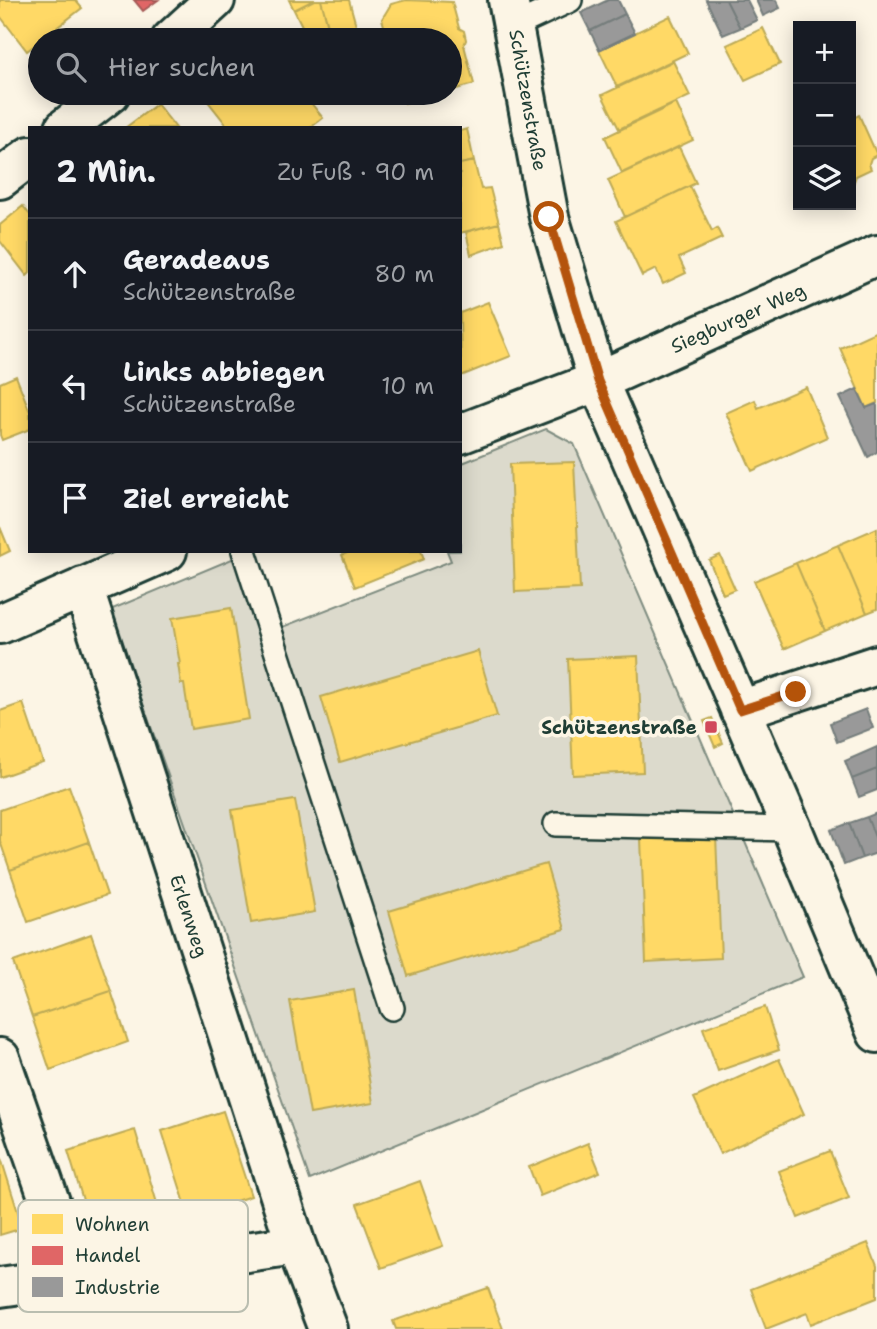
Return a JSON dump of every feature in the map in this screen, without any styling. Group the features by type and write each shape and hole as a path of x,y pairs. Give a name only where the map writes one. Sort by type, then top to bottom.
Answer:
{"street":[{"path":"184,28 215,0"},
{"name":"Schützenstraße","path":"511,13 549,217 598,381 792,829 877,1033"},
{"path":"68,126 95,105"},
{"path":"0,179 28,158"},
{"name":"Siegburger Weg","path":"462,434 598,381 877,255"},
{"path":"0,624 162,553"},
{"name":"Erlenweg","path":"83,587 296,1245 328,1329"},
{"path":"740,710 877,665"},
{"path":"0,1058 49,1200"},
{"path":"248,1252 296,1245"},
{"path":"0,1287 18,1285"}],"lane":[{"path":"511,13 570,0"},
{"path":"245,553 392,1008"},
{"path":"556,824 792,829"}],"shaded area":[{"path":"546,429 574,444 803,977 310,1180 110,610 252,553 280,628 451,561 448,553 462,553 462,463"}],"building: Wohnen":[{"path":"0,0 75,0 82,8 56,28 28,28 27,51 0,16"},
{"path":"289,0 314,0 294,10"},
{"path":"314,0 321,0 328,28 303,28 294,10"},
{"path":"321,0 349,0 357,28 329,28"},
{"path":"406,0 452,2 459,28 385,28 382,19 391,4"},
{"path":"670,16 688,53 617,87 599,50"},
{"path":"763,28 780,64 745,80 727,45"},
{"path":"462,30 466,40 464,45 474,84 462,88"},
{"path":"673,61 690,96 619,129 602,95"},
{"path":"676,103 693,140 622,173 605,137"},
{"path":"158,105 174,126 128,126"},
{"path":"211,105 313,105 323,118 313,126 227,126"},
{"path":"859,115 877,155 871,158 871,169 856,176 856,147 856,116"},
{"path":"467,129 474,161 462,164 462,130"},
{"path":"679,147 696,183 625,217 608,180"},
{"path":"474,161 481,189 490,188 499,223 462,232 462,164"},
{"path":"690,186 712,231 717,228 722,238 679,258 686,273 663,284 656,269 642,276 616,221"},
{"path":"23,206 28,212 27,276 0,241 0,225"},
{"path":"499,223 504,243 471,255 466,232"},
{"path":"488,302 511,356 462,376 462,312"},
{"path":"877,331 877,403 866,408 840,348"},
{"path":"16,376 28,407 28,430 2,440 0,435 0,383"},
{"path":"806,387 827,437 752,471 726,413 755,400 758,408"},
{"path":"574,462 580,589 515,592 510,464"},
{"path":"0,527 10,551 0,556"},
{"path":"877,528 877,609 867,613 838,545"},
{"path":"838,545 867,613 825,631 796,563"},
{"path":"422,553 424,559 355,587 342,555"},
{"path":"720,555 735,589 723,594 709,560"},
{"path":"796,563 825,631 784,649 754,581"},
{"path":"231,608 249,719 191,729 184,684 181,684 172,618"},
{"path":"478,651 497,716 340,762 321,697"},
{"path":"638,656 643,772 573,775 568,659"},
{"path":"23,703 43,762 0,777 0,711"},
{"path":"712,718 723,743 715,747 704,721"},
{"path":"69,786 89,842 10,870 0,841 0,810"},
{"path":"295,800 315,912 251,923 232,810"},
{"path":"716,836 721,958 646,962 641,839"},
{"path":"89,842 107,895 28,922 10,870"},
{"path":"546,864 565,929 408,976 389,911"},
{"path":"91,934 111,991 32,1017 13,962"},
{"path":"354,990 373,1103 310,1114 290,1001"},
{"path":"111,991 128,1042 50,1070 32,1017"},
{"path":"765,1007 779,1050 718,1071 703,1028"},
{"path":"779,1059 804,1114 720,1154 694,1098"},
{"path":"223,1111 251,1196 239,1200 184,1200 162,1131"},
{"path":"135,1130 156,1200 83,1200 68,1151"},
{"path":"588,1143 600,1172 540,1196 529,1167"},
{"path":"830,1151 849,1198 798,1218 779,1171"},
{"path":"0,1155 18,1212 18,1230 0,1235"},
{"path":"420,1181 443,1246 381,1268 357,1204"},
{"path":"868,1243 877,1266 877,1298 811,1324 807,1313 766,1329 751,1289"},
{"path":"488,1288 503,1329 396,1329 393,1321"}],"building: Handel":[{"path":"134,0 158,0 143,11"}],"building: Industrie":[{"path":"608,0 618,0 625,14 590,31 581,13"},
{"path":"706,0 726,0 740,28 723,35"},
{"path":"726,0 747,0 757,20 740,28"},
{"path":"756,0 776,0 780,8 763,16"},
{"path":"625,14 635,33 599,50 590,31"},
{"path":"857,389 866,408 876,404 877,406 877,452 868,457 840,397"},
{"path":"866,709 873,728 837,742 830,723"},
{"path":"877,747 877,769 852,779 845,761"},
{"path":"877,769 877,790 859,797 852,779"},
{"path":"877,813 877,842 867,817"},
{"path":"867,817 877,842 877,853 862,858 849,823"},
{"path":"849,823 862,858 844,865 831,830"}],"place":[{"name":"Schützenstraße","path":"711,727"}],"route":[{"path":"549,217 598,381 740,710 796,692"}]}
